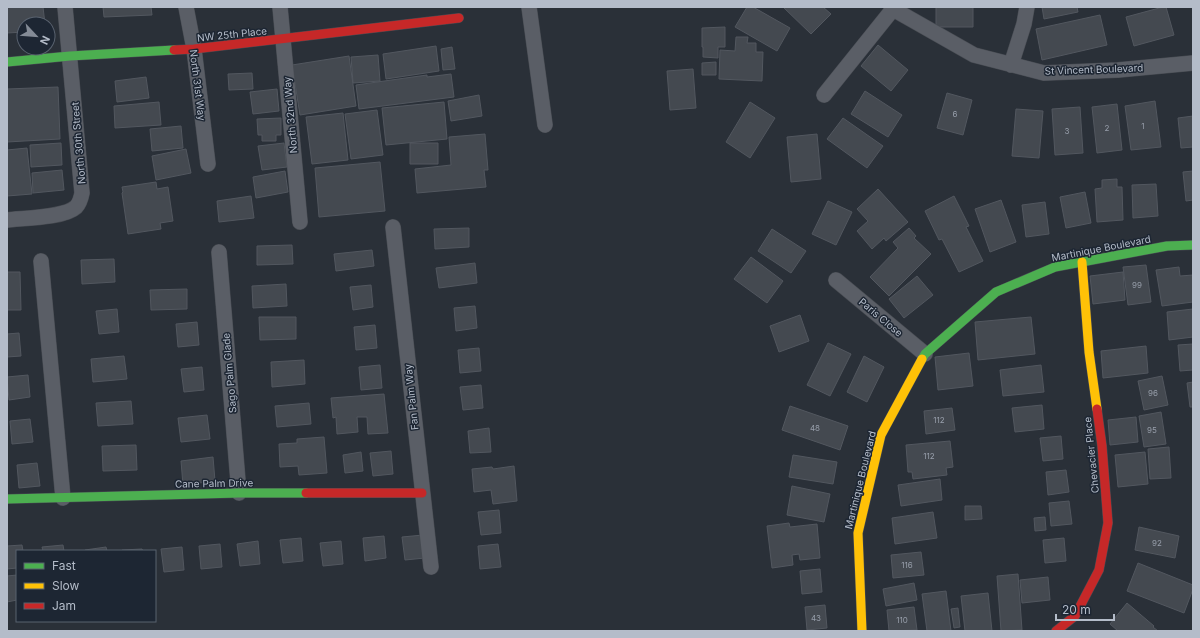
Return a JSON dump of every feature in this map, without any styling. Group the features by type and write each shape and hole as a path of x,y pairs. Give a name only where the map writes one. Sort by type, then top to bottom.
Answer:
{"street":[{"name":"North 30th Street","path":"7,220 64,214 77,206 81,200 82,193 65,7"},
{"name":"North 31st Way","path":"186,7 194,49 208,164"},
{"name":"North 32nd Way","path":"280,7 300,222"},
{"path":"529,7 545,125"},
{"path":"1011,65 1024,24 1027,7"},
{"path":"824,95 892,8"},
{"name":"St Vincent Boulevard","path":"892,8 974,55 1044,73 1118,70 1193,62"},
{"name":"NW 25th Place","path":"7,62 70,56 194,49 459,18"},
{"name":"Fan Palm Way","path":"392,227 431,567"},
{"name":"Martinique Boulevard","path":"862,631 858,533 881,435 925,354 996,292 1055,267 1167,246 1193,245"},
{"name":"Sago Palm Glade","path":"219,252 239,493"},
{"path":"41,261 63,498"},
{"name":"Chevacier Place","path":"1056,631 1075,616 1099,570 1108,523 1102,446 1089,352 1082,262"},
{"name":"Paris Close","path":"836,280 925,354"},
{"name":"Cane Palm Drive","path":"7,499 239,493 422,493"}],"building":[{"path":"7,7 43,7 44,16 16,16 16,32 7,33"},
{"path":"103,7 151,7 152,15 104,17"},
{"path":"747,7 753,7 790,28 777,51 735,27"},
{"path":"783,7 823,7 831,14 811,34"},
{"path":"936,7 973,7 973,27 936,27"},
{"path":"1042,7 1077,7 1078,12 1044,19"},
{"path":"1166,7 1174,35 1134,46 1126,17"},
{"path":"1100,15 1107,45 1042,60 1036,29"},
{"path":"725,27 725,47 718,47 718,58 703,57 702,28"},
{"path":"736,37 748,37 747,43 756,43 756,52 763,52 762,81 719,79 720,50 735,51"},
{"path":"878,45 908,70 891,91 861,66"},
{"path":"436,46 439,71 386,79 383,54"},
{"path":"452,47 455,69 443,70 441,49"},
{"path":"378,55 380,81 353,83 351,57"},
{"path":"349,56 356,106 300,115 292,65"},
{"path":"716,62 716,75 702,75 702,63"},
{"path":"693,69 696,108 670,110 667,71"},
{"path":"252,73 253,89 229,90 228,74"},
{"path":"451,74 454,97 359,109 356,85 427,75 427,77"},
{"path":"146,77 149,98 117,102 115,81"},
{"path":"58,87 60,139 7,142 7,89"},
{"path":"277,89 279,111 253,114 250,92"},
{"path":"865,91 902,115 888,137 851,114"},
{"path":"947,93 972,100 963,135 937,128"},
{"path":"479,95 482,116 451,121 448,101"},
{"path":"1155,101 1161,147 1131,150 1125,106"},
{"path":"159,102 161,125 115,128 114,106"},
{"path":"444,102 447,139 386,145 382,108"},
{"path":"750,102 775,118 750,158 726,142"},
{"path":"1117,104 1122,150 1097,153 1092,107"},
{"path":"1080,107 1083,153 1055,155 1052,109"},
{"path":"1016,109 1043,111 1039,158 1012,156"},
{"path":"377,110 383,155 351,159 345,114"},
{"path":"343,113 348,160 312,164 306,117"},
{"path":"1193,116 1193,147 1181,148 1178,118"},
{"path":"281,118 281,135 276,135 276,141 262,141 262,135 258,135 257,119"},
{"path":"843,118 883,146 867,168 827,139"},
{"path":"181,126 183,148 152,151 150,129"},
{"path":"485,134 488,170 484,170 486,187 417,193 415,169 451,165 449,137"},
{"path":"817,134 821,179 791,182 787,137"},
{"path":"61,143 62,165 31,167 30,145"},
{"path":"284,143 287,167 262,170 258,146"},
{"path":"410,143 438,143 438,164 410,164"},
{"path":"27,148 32,194 7,196 7,150"},
{"path":"186,149 191,173 156,180 152,156"},
{"path":"380,162 385,211 319,217 315,168"},
{"path":"62,170 64,190 33,193 32,173"},
{"path":"285,171 288,192 256,198 253,177"},
{"path":"1193,171 1193,200 1186,201 1183,172"},
{"path":"1117,179 1117,187 1122,187 1123,220 1097,222 1095,189 1102,188 1102,180"},
{"path":"156,182 157,189 168,187 173,221 160,223 161,229 128,234 122,187"},
{"path":"1156,184 1158,216 1133,218 1132,185"},
{"path":"878,189 908,222 886,241 884,238 872,249 857,231 868,221 857,209"},
{"path":"1085,192 1091,223 1066,228 1060,197"},
{"path":"251,196 254,218 219,222 217,201"},
{"path":"954,196 969,226 966,227 983,261 959,272 942,239 939,240 925,211"},
{"path":"1001,200 1016,242 990,252 975,209"},
{"path":"828,201 852,212 836,245 812,234"},
{"path":"1045,202 1049,234 1026,237 1022,205"},
{"path":"469,228 469,247 435,249 434,229"},
{"path":"909,228 916,236 914,238 931,254 889,296 870,277 898,248 893,242"},
{"path":"772,229 806,251 791,273 758,251"},
{"path":"292,245 293,264 257,265 257,246"},
{"path":"372,250 374,266 336,271 334,254"},
{"path":"751,257 783,281 767,303 734,279"},
{"path":"114,259 115,282 82,284 81,260"},
{"path":"475,263 477,283 439,288 436,268"},
{"path":"1146,265 1151,302 1128,305 1123,267"},
{"path":"1179,267 1180,276 1193,275 1193,302 1162,306 1156,270"},
{"path":"7,272 20,272 21,310 7,310"},
{"path":"1123,272 1125,300 1093,304 1090,276"},
{"path":"917,276 933,295 904,318 889,299"},
{"path":"286,284 287,306 253,308 252,286"},
{"path":"371,285 373,307 353,310 350,287"},
{"path":"187,289 187,309 151,310 150,290"},
{"path":"475,306 477,328 456,331 454,308"},
{"path":"117,309 119,332 99,334 96,311"},
{"path":"1193,309 1193,337 1169,340 1167,312"},
{"path":"800,315 809,341 779,352 770,326"},
{"path":"259,317 296,317 296,339 260,340"},
{"path":"1031,317 1035,354 978,360 975,322"},
{"path":"197,322 199,345 178,347 176,324"},
{"path":"375,325 377,348 356,350 354,327"},
{"path":"19,333 21,356 7,357 7,334"},
{"path":"828,343 851,354 830,396 807,385"},
{"path":"1193,344 1193,370 1180,371 1178,345"},
{"path":"1146,346 1148,373 1103,378 1101,351"},
{"path":"479,348 481,371 460,373 458,350"},
{"path":"969,353 973,386 938,390 935,357"},
{"path":"124,356 127,379 93,382 91,359"},
{"path":"864,356 884,367 867,402 847,392"},
{"path":"304,360 305,384 272,387 271,362"},
{"path":"380,365 382,388 361,390 359,367"},
{"path":"1041,365 1044,392 1003,396 1000,370"},
{"path":"202,367 204,390 184,392 181,369"},
{"path":"28,375 30,397 9,400 7,377"},
{"path":"1162,376 1168,405 1144,410 1138,381"},
{"path":"1193,382 1193,407 1190,407 1187,383"},
{"path":"481,385 483,408 463,410 460,387"},
{"path":"384,394 388,433 368,434 367,417 357,417 358,432 337,434 336,417 333,418 331,398"},
{"path":"131,401 133,424 98,426 96,403"},
{"path":"309,403 311,424 277,427 275,406"},
{"path":"1042,405 1044,429 1015,432 1012,408"},
{"path":"790,406 848,426 840,450 782,430"},
{"path":"952,408 955,430 926,434 924,411"},
{"path":"1161,412 1166,444 1144,447 1139,416"},
{"path":"207,415 210,439 181,442 178,418"},
{"path":"1136,417 1138,442 1110,445 1108,420"},
{"path":"30,419 33,442 12,444 10,421"},
{"path":"489,428 491,452 470,453 468,431"},
{"path":"1061,436 1063,459 1043,461 1040,438"},
{"path":"324,437 327,473 299,475 298,466 280,467 279,444 297,443 297,439"},
{"path":"950,441 953,467 946,468 947,475 913,479 912,472 908,472 906,445"},
{"path":"136,445 137,470 103,471 102,446"},
{"path":"1169,447 1171,478 1150,479 1148,449"},
{"path":"391,451 393,474 373,476 370,453"},
{"path":"361,452 363,471 345,473 343,455"},
{"path":"1145,452 1148,484 1118,487 1115,455"},
{"path":"793,455 837,462 833,484 789,477"},
{"path":"213,457 215,481 183,485 181,461"},
{"path":"37,463 40,486 19,488 17,465"},
{"path":"514,466 517,501 493,504 491,490 474,492 472,469 492,467 493,469"},
{"path":"1066,470 1069,492 1048,495 1046,472"},
{"path":"940,479 942,500 901,506 898,485"},
{"path":"792,486 830,494 824,522 787,515"},
{"path":"1069,501 1072,524 1051,526 1049,503"},
{"path":"965,506 981,506 982,519 965,520"},
{"path":"499,510 501,533 481,535 478,512"},
{"path":"933,512 937,538 895,544 892,518"},
{"path":"1045,517 1046,530 1035,531 1034,518"},
{"path":"789,523 790,527 817,524 820,558 800,560 799,554 792,555 793,565 772,568 767,526"},
{"path":"1139,527 1179,536 1175,558 1135,550"},
{"path":"423,535 425,558 405,560 402,537"},
{"path":"384,536 386,558 365,561 363,538"},
{"path":"301,538 303,561 283,563 280,540"},
{"path":"1064,538 1066,561 1045,563 1043,540"},
{"path":"258,541 260,564 240,566 237,544"},
{"path":"341,541 343,564 323,566 320,543"},
{"path":"220,544 222,567 201,569 199,546"},
{"path":"498,544 501,567 480,569 478,546"},
{"path":"22,545 23,550 16,550 16,568 7,569 7,546"},
{"path":"63,545 64,550 43,550 42,547"},
{"path":"106,547 107,550 85,550"},
{"path":"182,547 184,570 164,572 161,549"},
{"path":"142,549 142,550 122,550"},
{"path":"921,552 924,575 893,578 891,555"},
{"path":"1138,563 1193,585 1193,589 1184,613 1127,591"},
{"path":"820,569 822,592 802,594 800,571"},
{"path":"1018,574 1022,630 1001,631 997,576"},
{"path":"16,575 16,600 7,602 7,576"},
{"path":"1048,577 1050,600 1022,603 1020,580"},
{"path":"914,583 917,600 886,606 883,589"},
{"path":"946,591 951,631 927,631 922,594"},
{"path":"988,593 992,631 965,631 961,596"},
{"path":"1127,603 1158,631 1118,631 1110,624"},
{"path":"825,605 827,628 807,630 805,607"},
{"path":"914,607 917,630 889,631 887,610"},
{"path":"958,608 960,627 954,628 951,609"}],"traffic: fast":[{"path":"7,62 70,56 174,50"},
{"path":"922,359 925,354 996,292 1055,267 1167,246 1193,245"},
{"path":"7,499 239,493 306,493"}],"traffic: slow":[{"path":"1082,262 1089,352 1097,409"},
{"path":"862,631 858,533 881,435 922,359"}],"traffic: jam":[{"path":"174,50 194,49 459,18"},
{"path":"1056,631 1075,616 1099,570 1108,523 1102,446 1097,409"},
{"path":"306,493 422,493"}]}
